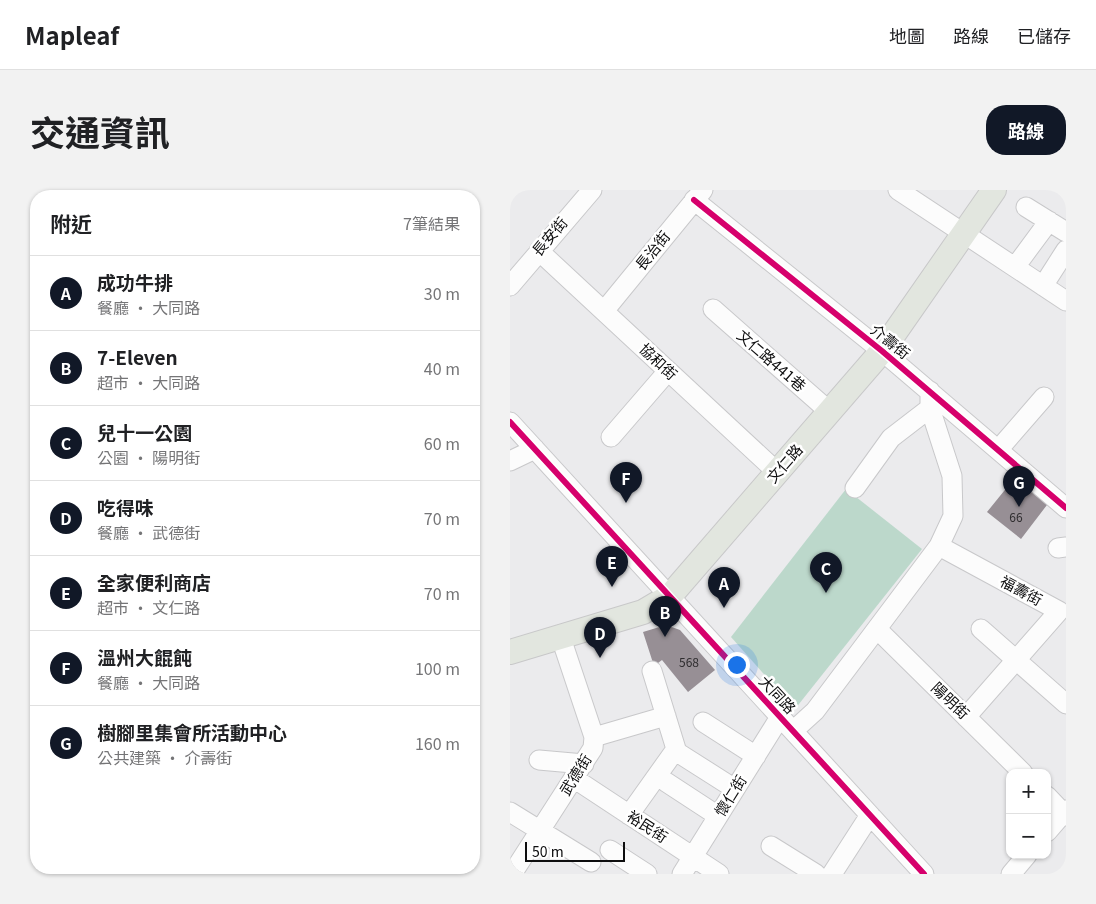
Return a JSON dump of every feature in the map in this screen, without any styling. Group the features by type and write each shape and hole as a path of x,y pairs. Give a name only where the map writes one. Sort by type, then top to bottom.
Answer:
{"main road":[{"name":"文仁路","path":"510,652 642,612 670,596 882,351 994,190"}],"street":[{"name":"長安街","path":"510,286 592,190"},
{"path":"898,190 1066,301"},
{"name":"長治街","path":"604,311 699,195"},
{"name":"介壽街","path":"699,195 882,351 930,399 998,450 1066,508"},
{"path":"1026,207 1066,232"},
{"path":"1015,267 1049,221"},
{"path":"1043,286 1066,250"},
{"name":"協和街","path":"539,251 777,472"},
{"name":"文仁路441巷","path":"713,309 830,412"},
{"path":"611,437 668,371"},
{"path":"998,450 1044,397"},
{"path":"793,731 814,712 939,546 953,516 952,476 930,399 892,438 855,488"},
{"name":"大同路","path":"510,422 924,874"},
{"path":"510,461 535,449"},
{"name":"福壽街","path":"939,546 1063,604 966,717"},
{"name":"陽明街","path":"877,629 1019,769"},
{"path":"980,629 1066,704"},
{"name":"武德街","path":"512,874 593,748 594,737 561,638"},
{"path":"629,815 676,749 652,671"},
{"path":"594,737 666,716"},
{"name":"懷仁街","path":"682,874 780,717"},
{"path":"702,722 756,756"},
{"path":"680,754 735,790"},
{"path":"539,760 579,772"},
{"name":"裕民街","path":"579,772 629,815 719,874"},
{"path":"666,782 718,816"},
{"path":"1051,800 1065,813 1051,828"},
{"path":"510,812 590,862"},
{"path":"832,874 870,815"},
{"path":"771,846 816,874"},
{"path":"610,850 647,874"},
{"path":"1011,874 1024,859"}],"green space":[{"path":"846,489 922,549 795,709 731,637"}],"building":[{"path":"1017,475 1050,501 1021,539 987,512"},
{"path":"666,625 680,630 715,670 688,692 662,660 654,666 643,632"}],"cycle path":[{"path":"694,200 882,351 1066,508"},
{"path":"510,422 924,874"}],"place":[{"name":"溫州大餛飩","path":"626,503"},
{"name":"樹腳里集會所活動中心","path":"1019,507"},
{"name":"全家便利商店","path":"612,587"},
{"name":"兒十一公園","path":"826,593"},
{"name":"成功牛排","path":"724,608"},
{"name":"7-Eleven","path":"665,637"},
{"name":"吃得味","path":"600,658"}]}
